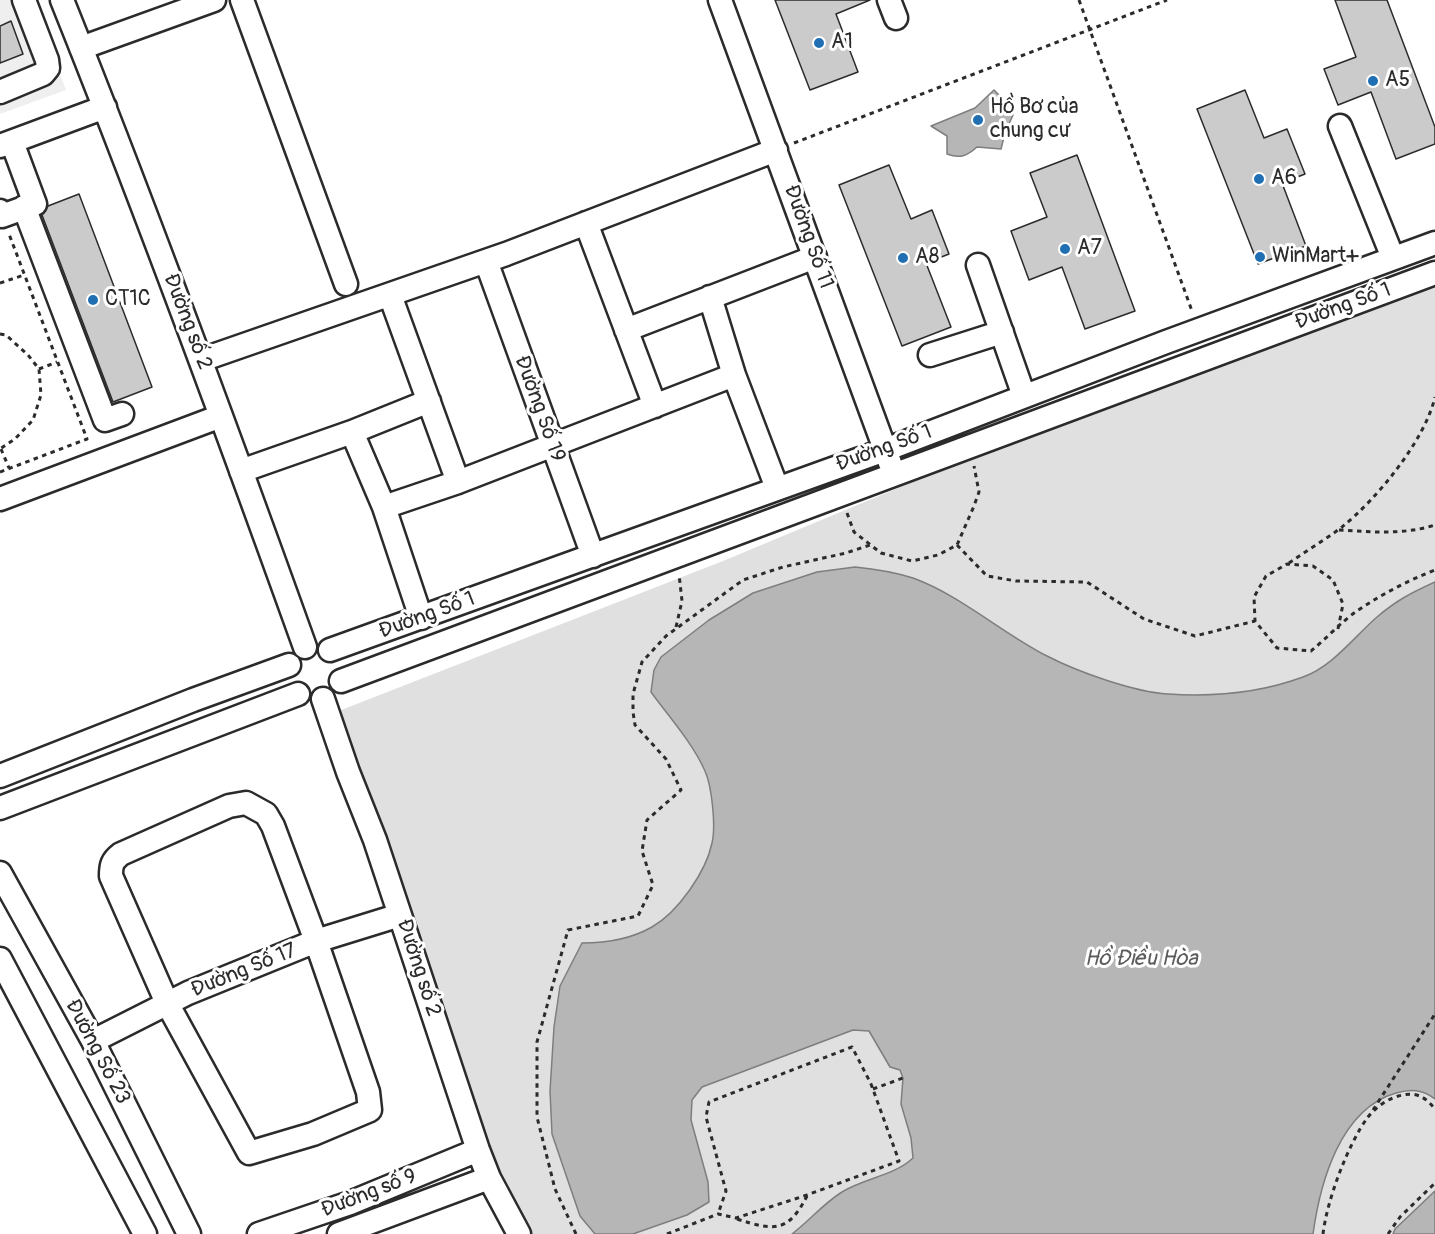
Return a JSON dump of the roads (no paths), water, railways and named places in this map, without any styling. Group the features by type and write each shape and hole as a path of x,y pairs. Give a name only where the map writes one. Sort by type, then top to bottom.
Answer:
{"street":[{"path":"0,92 43,74 48,68 24,0"},
{"name":"Đường số 2","path":"62,0 201,360 305,647"},
{"path":"81,48 214,0"},
{"path":"242,0 346,284"},
{"name":"Đường Số 11","path":"720,0 895,474"},
{"path":"1,214 35,204 6,144 105,107"},
{"path":"1340,126 1393,258"},
{"path":"201,360 486,261 776,150"},
{"path":"24,207 105,420 120,410 135,448"},
{"path":"586,223 655,406"},
{"name":"Đường Số 1","path":"330,650 885,450 1435,243"},
{"path":"626,330 815,257"},
{"name":"Đường Số 19","path":"486,261 593,556"},
{"path":"978,265 1024,396"},
{"name":"Đường Số 1","path":"341,681 1435,273"},
{"path":"390,295 458,482"},
{"path":"710,297 734,375 777,488"},
{"path":"930,355 1002,332"},
{"path":"384,507 458,482 734,375"},
{"path":"241,471 352,432 429,401"},
{"path":"0,499 221,416"},
{"path":"352,432 384,507 421,618"},
{"path":"322,646 330,650 336,654 342,667 341,681 334,692 323,699 310,700 298,694 289,681 289,665 292,657 305,647 322,646"},
{"path":"0,776 289,665"},
{"path":"0,807 298,694"},
{"name":"Đường số 2","path":"323,699 348,772 375,840 478,1150 489,1178 519,1234"},
{"path":"246,803 266,814 316,941 368,1092 370,1110 322,1130 249,1153 167,1003 111,876 111,867 114,860 121,854 229,806 246,803"},
{"name":"Đường Số 23","path":"0,873 93,1041 189,1234"},
{"name":"Đường Số 17","path":"93,1041 167,1003 316,941 400,915"},
{"name":"Đường Số 23","path":"0,959 145,1234"},
{"name":"Đường số 9","path":"259,1234 350,1203 478,1150"},
{"name":"Đường số 9","path":"339,1234 372,1228 489,1178"}],"water":[{"name":"Hồ Bơ của chung cư","path":"994,90 1006,102 1013,115 1001,149 977,147 963,156 947,154 947,136 931,126 975,108"},
{"name":"Hồ Điều Hòa","path":"855,567 899,574 930,585 1030,647 1090,675 1139,689 1185,695 1237,693 1270,687 1303,677 1333,659 1391,606 1411,593 1435,582 1435,1099 1421,1092 1396,1093 1377,1102 1360,1115 1336,1150 1321,1193 1313,1234 792,1234 842,1192 897,1169 913,1158 911,1138 901,1104 903,1078 900,1070 890,1067 869,1031 853,1030 702,1087 692,1100 691,1120 708,1182 709,1202 687,1215 633,1234 595,1234 580,1216 552,1134 550,1091 554,1027 560,986 582,943 609,941 635,935 652,927 672,912 690,890 704,866 713,836 711,796 705,771 687,740 651,692 654,670 661,657 709,620 753,593 817,572"},
{"path":"1435,1191 1435,1234 1393,1234 1395,1229"}],"place":[{"name":"A1","path":"819,43"},
{"name":"A5","path":"1373,81"},
{"name":"Hồ Bơ của chung cư","path":"978,120"},
{"name":"A6","path":"1259,179"},
{"name":"A7","path":"1065,249"},
{"name":"WinMart+","path":"1260,257"},
{"name":"A8","path":"903,258"},
{"name":"CT1C","path":"93,300"}]}
